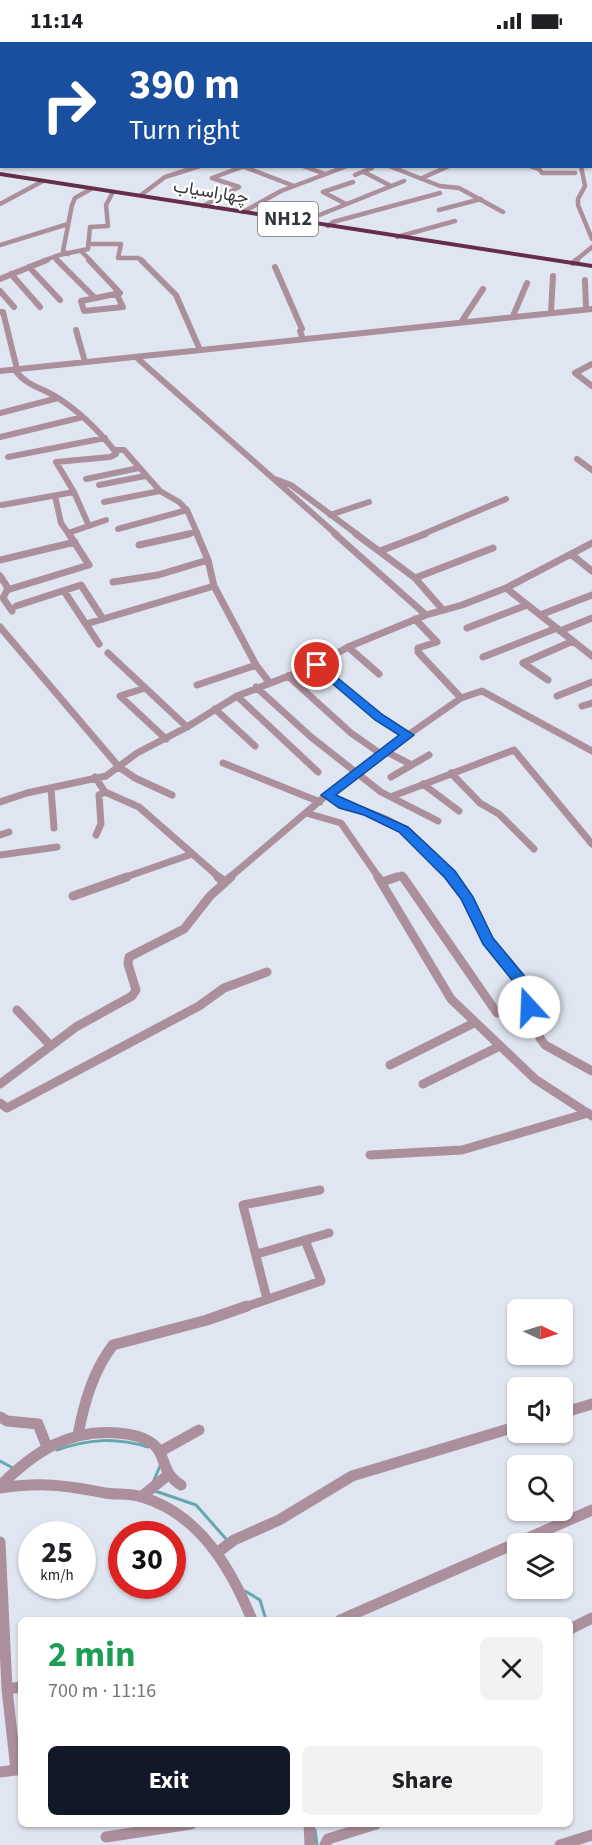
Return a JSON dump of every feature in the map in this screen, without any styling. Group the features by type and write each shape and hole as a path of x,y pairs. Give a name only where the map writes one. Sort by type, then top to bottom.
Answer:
{"highway":[{"name":"چهاراسیاب","path":"0,174 573,263"},
{"name":"NH12","path":"573,263 592,266"}],"street":[{"path":"141,195 165,177 194,168"},
{"path":"203,206 239,187 212,178 237,168"},
{"path":"247,168 294,186"},
{"path":"308,168 325,174"},
{"path":"243,212 258,201 342,168"},
{"path":"355,175 372,168"},
{"path":"394,168 440,186 459,188 502,212"},
{"path":"422,178 445,168"},
{"path":"536,168 542,173 575,173"},
{"path":"581,168 585,186 578,205 592,239"},
{"path":"364,172 391,186"},
{"path":"0,204 43,181"},
{"path":"302,222 404,181"},
{"path":"346,204 323,192 352,182"},
{"path":"68,254 63,251 75,198 91,189"},
{"path":"0,279 54,257 88,249 90,227 108,226 106,205 113,192"},
{"path":"328,226 333,222 440,193"},
{"path":"397,237 455,221 439,210 481,199"},
{"path":"0,245 68,224"},
{"path":"88,244 121,243 118,258 138,258 151,268 176,295 200,350"},
{"path":"573,263 592,247"},
{"path":"81,251 120,293 117,295 123,307 84,311 81,301 117,295"},
{"path":"54,257 95,298"},
{"path":"29,267 60,300"},
{"path":"275,267 302,329 300,331 303,339"},
{"path":"11,274 40,307"},
{"path":"551,312 553,276"},
{"path":"0,371 589,309 585,280"},
{"path":"513,316 527,282"},
{"path":"462,321 483,289"},
{"path":"0,291 14,307"},
{"path":"0,312 3,312 7,321 16,370 22,380 33,388 59,398 105,438 116,454 110,457 56,462 74,492 89,526"},
{"path":"76,330 85,362"},
{"path":"136,357 426,615"},
{"path":"592,364 575,373 592,386"},
{"path":"0,413 59,398"},
{"path":"0,436 83,417"},
{"path":"8,457 105,438"},
{"path":"114,450 124,450 160,491 179,502 187,510 208,560 214,586 256,665 269,682"},
{"path":"577,459 592,470"},
{"path":"86,479 139,468"},
{"path":"99,485 146,476"},
{"path":"275,479 286,482 381,551 415,578 443,610"},
{"path":"104,502 160,491"},
{"path":"2,505 74,492"},
{"path":"7,590 90,565 61,523 56,495"},
{"path":"381,551 453,523 506,499"},
{"path":"330,514 369,502"},
{"path":"118,529 187,510"},
{"path":"68,533 106,520"},
{"path":"139,545 197,532"},
{"path":"0,560 75,542"},
{"path":"0,802 27,793 106,776 137,753 187,728 237,696 317,665 348,647 415,619 462,605 506,588 592,543"},
{"path":"415,578 493,548"},
{"path":"572,555 592,571"},
{"path":"113,582 158,575 208,560"},
{"path":"0,576 8,587 3,598 14,608 81,585 103,618"},
{"path":"86,624 214,586"},
{"path":"506,588 592,656"},
{"path":"64,591 99,644"},
{"path":"540,615 592,595"},
{"path":"467,628 527,605"},
{"path":"483,657 592,618"},
{"path":"415,619 437,642 418,648 418,652 461,698"},
{"path":"0,627 119,767 135,778 172,795"},
{"path":"548,680 523,663 573,641"},
{"path":"582,648 592,644"},
{"path":"348,647 379,674"},
{"path":"108,653 187,728"},
{"path":"197,685 256,665"},
{"path":"317,665 379,718 408,735"},
{"path":"288,676 351,733 383,753 412,765"},
{"path":"557,696 592,682"},
{"path":"256,687 311,737 381,792 393,796 438,821"},
{"path":"145,688 120,696 166,739"},
{"path":"0,1084 76,1027 132,996 136,990 128,964 129,957 184,929 210,896 327,795 461,698 482,691 592,751"},
{"path":"237,696 318,772"},
{"path":"582,706 592,703"},
{"path":"215,709 255,746"},
{"path":"393,796 514,750 592,844"},
{"path":"392,777 429,755"},
{"path":"223,763 320,802"},
{"path":"451,773 492,813 499,813 534,849"},
{"path":"95,777 105,792"},
{"path":"423,784 459,811"},
{"path":"51,789 54,828"},
{"path":"96,835 101,824 99,795 105,792 121,796 171,832 207,871 225,882"},
{"path":"327,795 344,805 369,813 403,830 450,874 466,897 488,940 523,984 540,1038 545,1045 592,1071"},
{"path":"306,813 341,824 382,882 451,999 474,1023 542,1084 590,1114"},
{"path":"0,835 9,832"},
{"path":"0,855 57,847"},
{"path":"73,896 192,854"},
{"path":"382,882 402,875 497,1013"},
{"path":"0,1103 7,1108 200,1006 224,988 267,972"},
{"path":"17,1010 51,1046"},
{"path":"390,1065 474,1023"},
{"path":"423,1084 500,1046"},
{"path":"370,1155 462,1150 590,1114"},
{"path":"267,1299 243,1204 320,1190"},
{"path":"257,1254 329,1233"},
{"path":"78,1435 82,1412 105,1354 113,1346 207,1320 321,1281 305,1240"},
{"path":"573,1411 591,1407"},
{"path":"0,1417 38,1424 46,1447"},
{"path":"218,1552 231,1542 279,1520 352,1476 507,1429"},
{"path":"161,1451 199,1430"},
{"path":"1,1485 20,1464 46,1447 96,1431 134,1434 152,1443 161,1451 168,1475 181,1485"},
{"path":"143,1495 168,1475"},
{"path":"1,1485 62,1484 108,1494 143,1495 174,1512 218,1552 236,1583 251,1617"},
{"path":"347,1617 592,1510"},
{"path":"0,1542 7,1689 16,1770 0,1772"},
{"path":"573,1628 592,1618"},
{"path":"7,1689 18,1687"},
{"path":"106,1837 171,1827"},
{"path":"309,1827 310,1845"},
{"path":"325,1845 328,1839 366,1827"},
{"path":"560,1845 592,1835"}],"waterway":[{"path":"57,1450 80,1443 102,1441 124,1442 148,1447"},
{"path":"0,1461 13,1468"},
{"path":"154,1480 160,1466"},
{"path":"155,1491 196,1505 227,1540"},
{"path":"245,1591 260,1600 265,1617"},
{"path":"315,1830 317,1845"}],"route":[{"path":"317,665 379,718 408,735 327,795 344,805 369,813 403,830 450,874 466,897 488,940 523,984 529,1007"}]}
